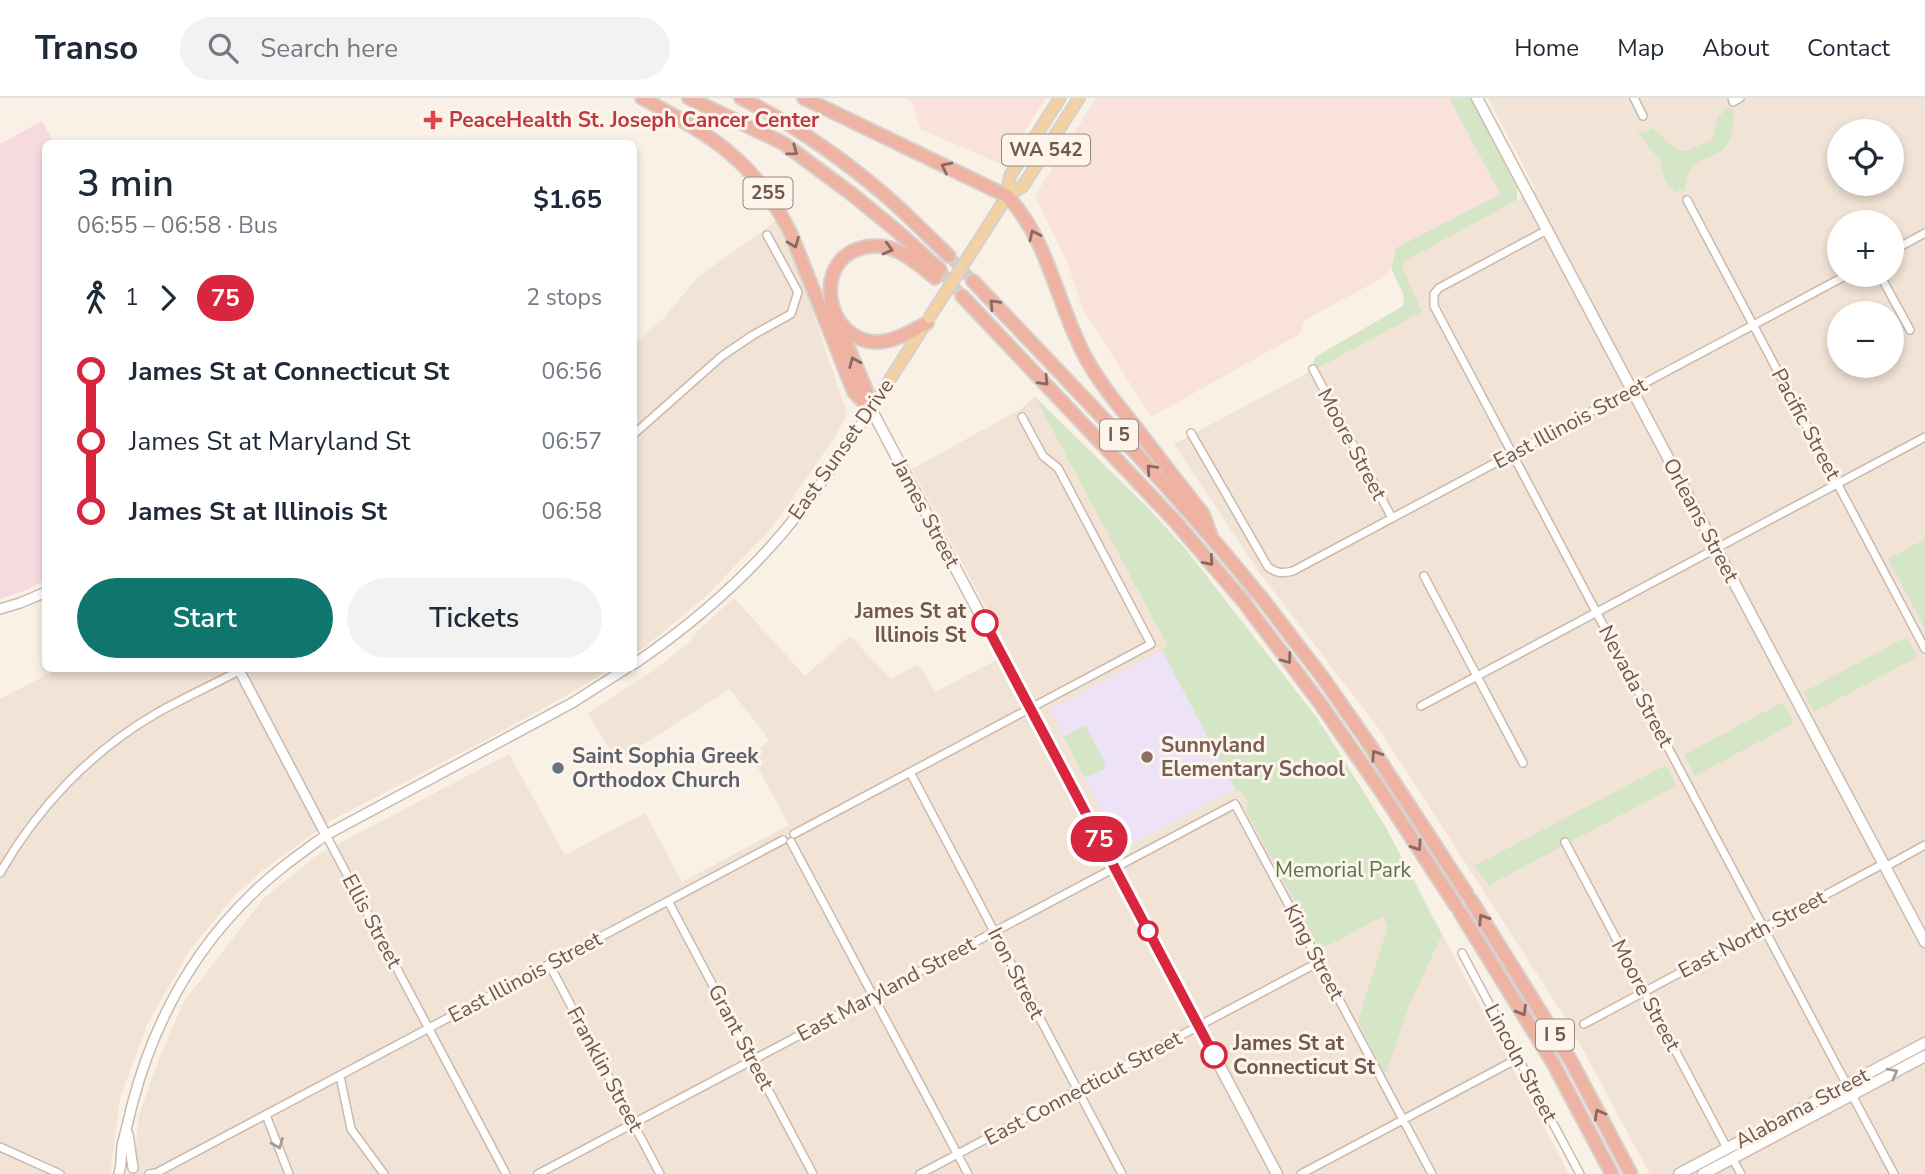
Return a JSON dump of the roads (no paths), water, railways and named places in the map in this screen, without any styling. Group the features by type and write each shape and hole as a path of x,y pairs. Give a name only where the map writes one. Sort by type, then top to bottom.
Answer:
{"highway":[{"name":"255","path":"642,98 720,144 762,185 791,234 853,391 871,409"},
{"path":"689,98 783,144 897,231 937,274 896,250 879,246 850,252 839,263 830,288 835,316 865,387 871,409"},
{"path":"741,98 773,114 846,164 887,197 949,256"},
{"path":"804,98 1007,196 1022,213 1035,236 1087,361 1109,394 1203,514 1211,536"},
{"name":"I 5","path":"973,281 1211,536 1323,678 1469,897 1571,1061 1632,1174"},
{"name":"I 5","path":"962,296 1174,520 1245,604 1320,703 1458,909 1553,1063 1612,1174"},
{"path":"835,316 853,335 877,342 905,335 928,320"}],"main road":[{"name":"East Sunset Drive","path":"871,409 1007,196 1010,176 1059,98"},
{"name":"East Sunset Drive","path":"1007,196 1023,186 1079,98"},
{"name":"Orleans Street","path":"1477,98 1925,942"},
{"name":"James Street","path":"871,409 1277,1174"},
{"name":"Alabama Street","path":"1679,1174 1925,1043"},
{"name":"Alabama Street","path":"1703,1174 1925,1056"}],"street":[{"path":"1634,98 1643,116"},
{"path":"1732,98 1733,102 1740,98"},
{"name":"Pacific Street","path":"1687,200 1925,649"},
{"name":"Nevada Street","path":"1547,230 1439,288 1434,294 1434,306 1847,1084"},
{"path":"1904,244 1925,233"},
{"path":"637,431 722,356 791,314 798,292 767,235"},
{"name":"East Illinois Street","path":"1191,433 1268,567 1285,573 1827,286"},
{"path":"1887,287 1910,330"},
{"name":"Moore Street","path":"1313,369 1392,518"},
{"name":"East Sunset Drive","path":"637,662 709,606 757,559 809,500 871,409"},
{"name":"East Illinois Street","path":"141,1173 156,1173 790,839 1151,644 1058,468 1043,456 1022,416"},
{"path":"1421,706 1925,438"},
{"path":"1424,576 1523,763"},
{"path":"0,609 42,594"},
{"path":"0,873 38,815 91,762 148,719 234,672"},
{"name":"Ellis Street","path":"242,672 506,1174"},
{"path":"119,1173 127,1129 153,1040 194,962 252,893 326,835 572,703 621,672"},
{"name":"Iron Street","path":"911,772 1122,1174"},
{"name":"East Maryland Street","path":"538,1174 1235,804"},
{"name":"King Street","path":"1235,804 1432,1174"},
{"path":"790,839 968,1174"},
{"name":"Moore Street","path":"1565,842 1727,1148"},
{"name":"East North Street","path":"1584,1024 1925,845"},
{"name":"Grant Street","path":"668,901 813,1174"},
{"name":"Lincoln Street","path":"1462,953 1580,1174"},
{"name":"East Connecticut Street","path":"920,1174 1319,962"},
{"name":"Franklin Street","path":"549,964 660,1174"},
{"path":"1301,1174 1519,1058"},
{"path":"340,1076 351,1129 384,1174"},
{"path":"1852,1095 1894,1174"},
{"path":"266,1115 289,1174"},
{"path":"127,1129 141,1173"},
{"path":"0,1147 60,1174"},
{"path":"1732,1158 1741,1174"},
{"path":"119,1173 125,1169 141,1173"}],"tunnel":[{"path":"949,256 973,281"},
{"path":"940,270 962,296"}],"place":[{"name":"PeaceHealth St. Joseph Cancer Center","path":"433,120"},
{"name":"James St at Illinois St","path":"985,623"},
{"name":"Sunnyland Elementary School","path":"1147,757"},
{"name":"Saint Sophia Greek Orthodox Church","path":"558,768"},
{"name":"James St at Connecticut St","path":"1214,1055"}],"park label":[{"name":"Memorial Park","path":"1343,870"}]}
